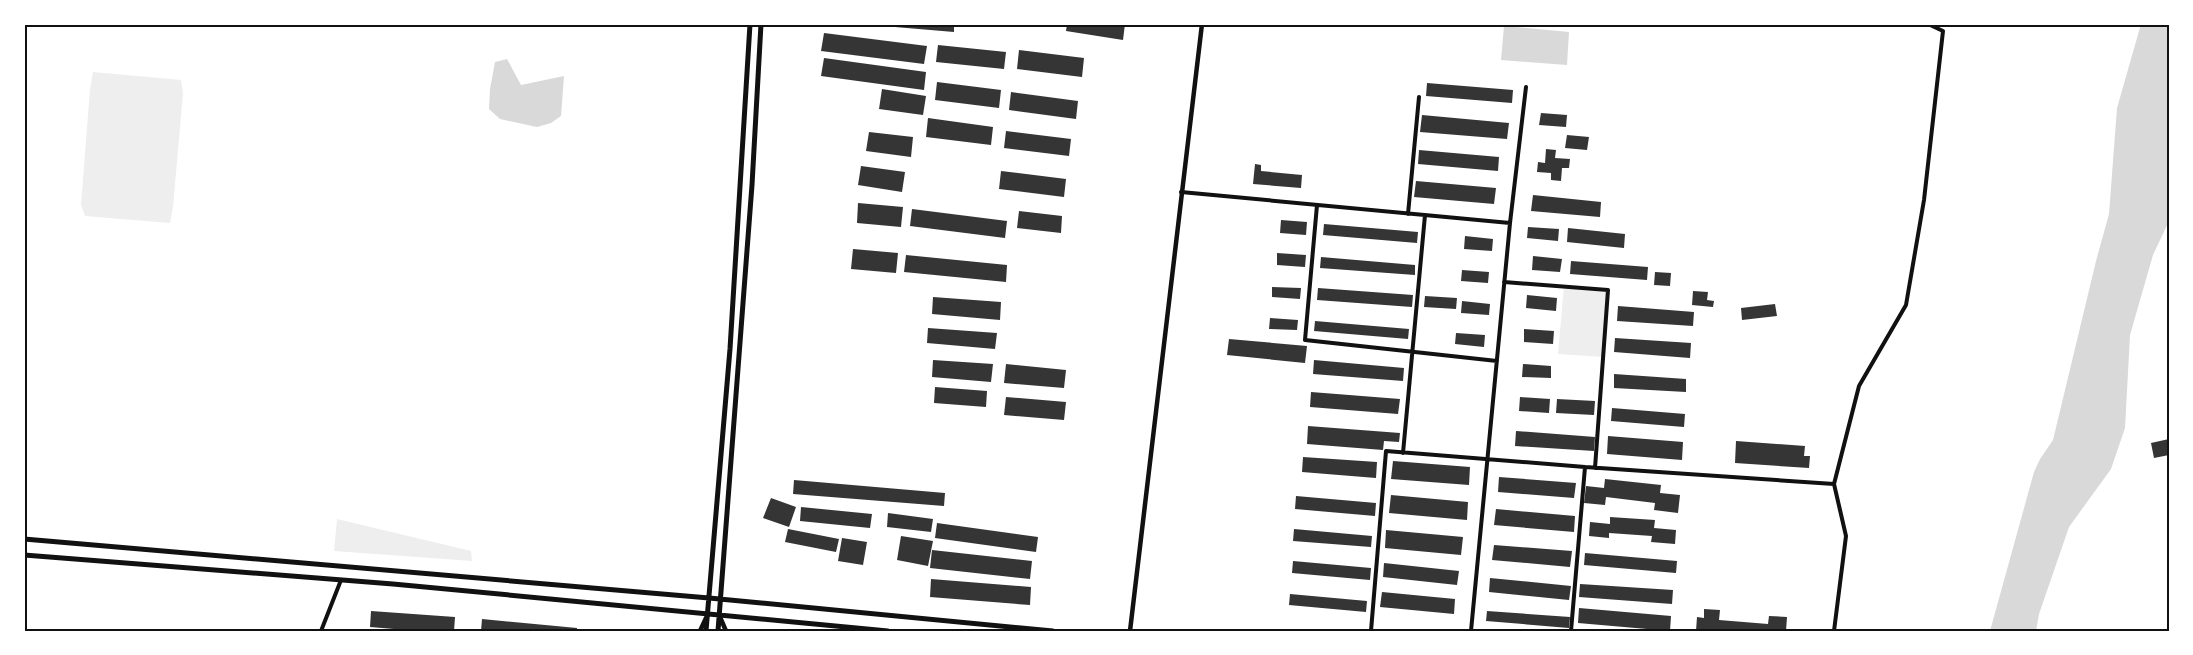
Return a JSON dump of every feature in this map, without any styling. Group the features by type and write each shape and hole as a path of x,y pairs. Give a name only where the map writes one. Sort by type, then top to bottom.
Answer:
{"main road":[{"path":"706,631 730,349 750,24"},
{"path":"718,631 752,185 761,24"},
{"path":"24,539 721,599 1053,631"},
{"path":"24,555 341,580 888,631"}],"street":[{"path":"1130,631 1202,24"},
{"path":"1833,631 1846,536 1834,484 1858,386 1906,304 1924,200 1942,48 1942,31 1928,24"},
{"path":"1471,631 1504,282 1526,87"},
{"path":"1408,214 1419,97"},
{"path":"1182,192 1510,224"},
{"path":"1317,205 1305,340 1497,361"},
{"path":"1403,453 1425,215"},
{"path":"1504,282 1608,290 1595,468"},
{"path":"1371,631 1386,451 1834,484"},
{"path":"1570,631 1585,467"},
{"path":"321,631 341,580"},
{"path":"700,631 707,615"},
{"path":"719,616 726,631"}],"shaded area":[{"path":"2141,24 2169,24 2169,221 2153,255 2130,335 2125,428 2111,469 2069,527 2039,614 2036,631 1990,631 2034,472 2053,440 2109,214 2117,108"},
{"path":"1504,26 1569,32 1567,65 1501,60"},
{"path":"507,59 521,85 564,76 561,116 551,123 537,127 500,119 489,109 495,62"},
{"path":"93,72 181,80 183,93 170,223 85,216 81,205"},
{"path":"1564,286 1608,290 1603,357 1558,354"},
{"path":"337,519 471,551 472,561 334,551"}],"building":[{"path":"883,24 954,24 954,32 883,26"},
{"path":"1067,24 1125,24 1123,40 1066,31"},
{"path":"824,33 927,46 924,64 821,51"},
{"path":"938,45 1006,52 1004,69 936,62"},
{"path":"1019,50 1084,58 1082,77 1017,69"},
{"path":"824,58 926,72 924,90 821,76"},
{"path":"937,82 1001,90 999,108 935,100"},
{"path":"1427,83 1513,90 1512,103 1426,96"},
{"path":"882,89 926,96 923,115 879,109"},
{"path":"1011,92 1078,101 1076,119 1009,110"},
{"path":"1541,113 1567,115 1566,127 1539,125"},
{"path":"1422,115 1509,123 1507,139 1420,132"},
{"path":"928,118 993,127 991,145 926,137"},
{"path":"1006,131 1071,139 1069,156 1004,148"},
{"path":"869,132 913,137 911,157 866,151"},
{"path":"1567,135 1589,137 1587,150 1565,148"},
{"path":"1546,149 1556,150 1555,158 1570,159 1569,168 1562,168 1561,181 1551,180 1551,173 1537,172 1538,162 1545,163"},
{"path":"1419,150 1499,157 1498,171 1418,164"},
{"path":"1255,164 1261,165 1261,171 1302,175 1301,188 1253,184"},
{"path":"861,166 905,172 902,192 858,185"},
{"path":"1001,171 1066,179 1064,197 999,189"},
{"path":"1416,181 1496,188 1494,204 1414,197"},
{"path":"1533,195 1601,202 1600,217 1531,211"},
{"path":"858,203 903,207 901,227 857,223"},
{"path":"912,209 1007,221 1005,238 910,226"},
{"path":"1019,211 1062,216 1061,233 1017,228"},
{"path":"1281,220 1307,222 1306,235 1280,233"},
{"path":"1324,224 1418,232 1417,243 1323,235"},
{"path":"1528,227 1559,229 1558,241 1527,238"},
{"path":"1568,228 1625,234 1624,248 1567,242"},
{"path":"1465,236 1493,239 1492,251 1464,249"},
{"path":"853,249 898,253 896,273 851,269"},
{"path":"1277,253 1306,255 1305,267 1277,265"},
{"path":"906,255 1007,265 1006,282 904,272"},
{"path":"1533,256 1562,259 1560,272 1532,270"},
{"path":"1321,257 1415,265 1415,275 1320,268"},
{"path":"1571,261 1648,267 1647,280 1570,274"},
{"path":"1462,270 1489,272 1488,283 1461,281"},
{"path":"1655,272 1671,273 1670,286 1654,285"},
{"path":"1272,287 1301,288 1300,299 1272,297"},
{"path":"1318,288 1413,295 1412,307 1317,300"},
{"path":"1693,291 1708,292 1707,300 1714,301 1713,307 1692,305"},
{"path":"1527,295 1557,298 1556,311 1526,308"},
{"path":"1425,296 1457,298 1456,309 1424,307"},
{"path":"933,297 1001,302 1000,320 932,314"},
{"path":"1462,301 1490,304 1489,315 1461,313"},
{"path":"1775,304 1777,316 1742,320 1741,308"},
{"path":"1618,306 1694,312 1693,326 1617,321"},
{"path":"1270,318 1298,320 1297,330 1269,329"},
{"path":"1315,321 1409,329 1408,339 1314,331"},
{"path":"928,328 997,333 995,349 927,343"},
{"path":"1524,329 1554,331 1553,344 1524,342"},
{"path":"1456,333 1485,335 1484,347 1455,344"},
{"path":"1615,338 1691,343 1690,358 1614,352"},
{"path":"1229,339 1307,346 1305,363 1227,355"},
{"path":"933,360 993,364 991,382 932,377"},
{"path":"1314,360 1404,368 1403,381 1313,374"},
{"path":"1006,364 1066,370 1064,388 1004,383"},
{"path":"1523,364 1551,366 1551,378 1522,377"},
{"path":"1614,374 1686,379 1686,392 1614,388"},
{"path":"935,387 987,391 986,407 934,403"},
{"path":"1311,392 1400,399 1398,414 1310,407"},
{"path":"1006,397 1066,402 1064,420 1004,415"},
{"path":"1520,397 1550,399 1549,413 1519,411"},
{"path":"1557,399 1595,401 1594,415 1556,413"},
{"path":"1612,408 1685,414 1684,427 1611,421"},
{"path":"1308,426 1400,433 1399,442 1384,441 1383,450 1307,444"},
{"path":"1516,431 1595,437 1594,451 1515,446"},
{"path":"1608,436 1683,442 1682,460 1607,454"},
{"path":"2169,439 2169,455 2154,458 2151,443"},
{"path":"1736,441 1805,446 1804,456 1810,456 1809,468 1735,463"},
{"path":"1303,457 1377,462 1376,478 1302,472"},
{"path":"1393,461 1470,467 1469,485 1391,479"},
{"path":"1499,477 1576,483 1574,498 1498,492"},
{"path":"1605,479 1661,485 1660,493 1680,495 1678,513 1654,510 1655,503 1606,497 1605,505 1584,503 1586,486 1604,488"},
{"path":"794,480 945,493 944,506 793,494"},
{"path":"1391,495 1468,502 1467,520 1389,513"},
{"path":"1296,496 1376,503 1375,516 1295,509"},
{"path":"771,498 796,507 789,527 763,518"},
{"path":"801,507 872,514 870,528 800,521"},
{"path":"1496,509 1575,516 1574,532 1494,525"},
{"path":"888,513 933,519 931,532 887,527"},
{"path":"1610,517 1655,520 1654,528 1676,530 1675,544 1651,542 1652,536 1609,533 1609,538 1589,536 1590,522 1610,524"},
{"path":"937,523 1038,537 1036,552 935,538"},
{"path":"788,529 839,539 836,552 785,542"},
{"path":"1294,529 1372,536 1371,547 1293,541"},
{"path":"1386,530 1463,537 1461,555 1385,548"},
{"path":"901,536 933,541 928,566 897,560"},
{"path":"842,538 867,542 863,565 838,561"},
{"path":"1494,545 1572,551 1570,567 1492,560"},
{"path":"932,550 1032,561 1030,579 930,568"},
{"path":"1585,553 1677,561 1676,573 1584,565"},
{"path":"1293,561 1371,568 1370,580 1292,573"},
{"path":"1384,563 1459,571 1457,585 1383,577"},
{"path":"1490,578 1571,586 1569,600 1489,592"},
{"path":"931,579 1031,587 1030,605 930,597"},
{"path":"1580,584 1673,590 1672,604 1579,597"},
{"path":"1382,592 1455,599 1454,614 1380,607"},
{"path":"1290,594 1367,601 1366,612 1289,605"},
{"path":"1579,608 1671,616 1670,631 1578,623"},
{"path":"1704,609 1720,610 1719,620 1768,624 1769,616 1787,617 1786,631 1696,631 1697,617 1704,618"},
{"path":"371,611 455,617 454,631 370,627"},
{"path":"1487,611 1570,617 1569,628 1486,621"},
{"path":"482,619 577,628 577,631 481,631"}]}
